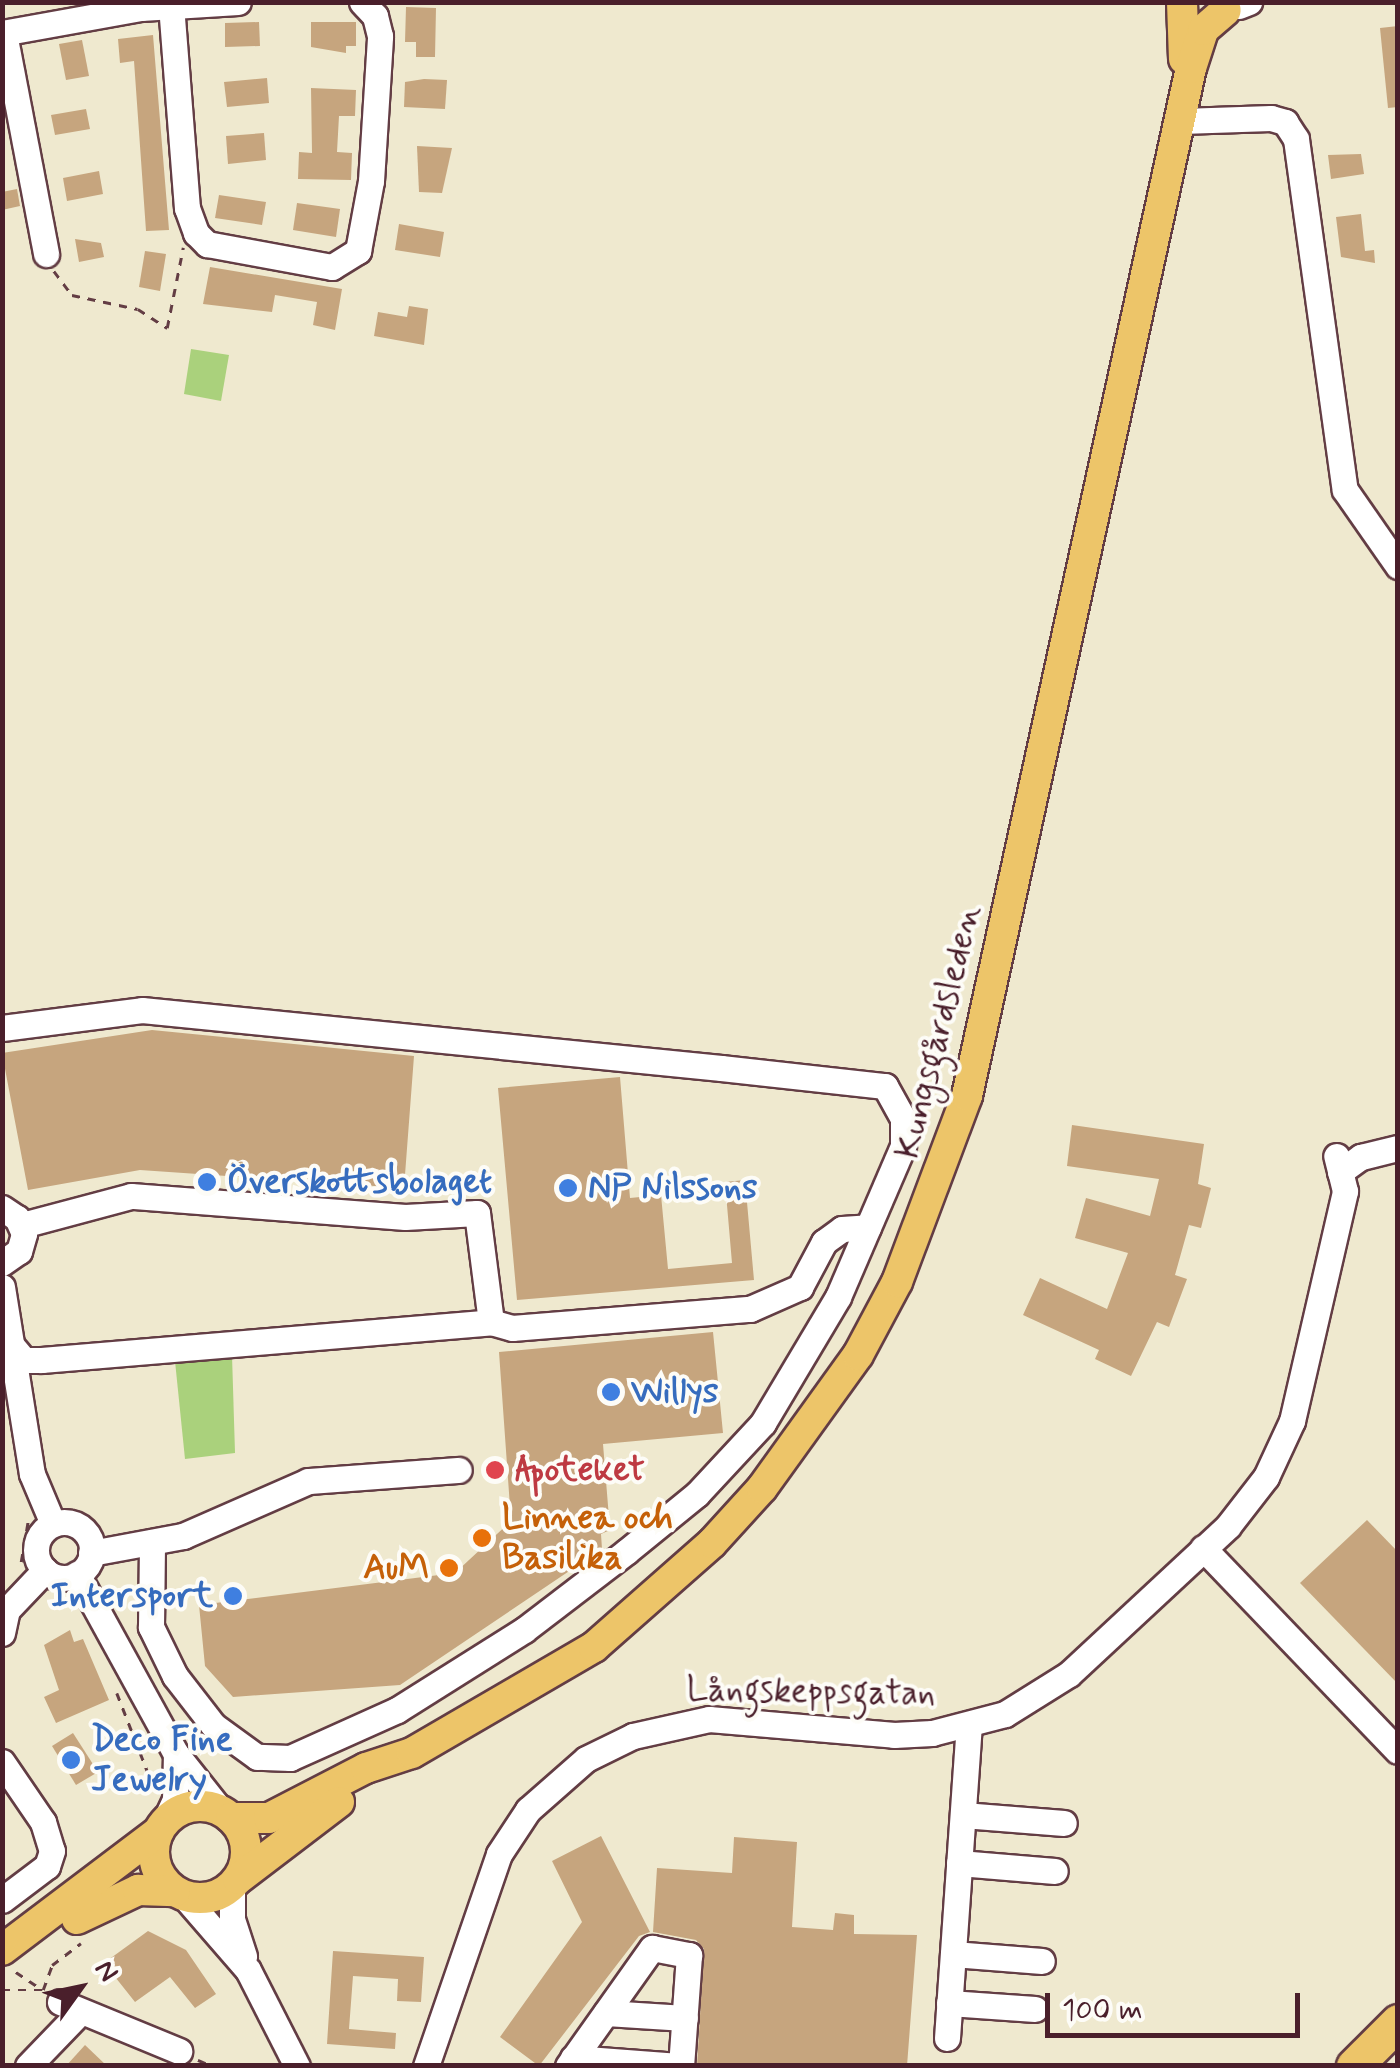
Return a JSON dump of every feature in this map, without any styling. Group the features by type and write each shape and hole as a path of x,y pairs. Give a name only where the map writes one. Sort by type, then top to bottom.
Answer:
{"highway":[{"path":"1354,2066 1398,2022"}],"main road":[{"name":"Kungsgårdsleden","path":"1181,120 1182,2"},
{"path":"1193,2 1239,5"},
{"name":"Kungsgårdsleden","path":"3,1966 119,1896 179,1893 209,1898 412,1754 594,1648 712,1543 813,1423 897,1282 967,1096 1197,42 1239,5"},
{"name":"Kungsgårdsleden","path":"2,1950 186,1808 269,1818 366,1768 412,1754"},
{"path":"227,1815 246,1847 235,1882"},
{"path":"162,1827 158,1871 179,1893"}],"street":[{"path":"46,254 3,33 170,5 238,2"},
{"path":"170,5 188,217 208,244 324,267 350,261 368,212 380,36 376,16 362,2"},
{"path":"1181,120 1271,118 1285,122 1296,139 1346,490 1398,566"},
{"path":"2,1028 142,1010 885,1086 903,1118 903,1146 838,1297 763,1422 697,1494 524,1630 397,1710 290,1758 257,1757 242,1747 214,1725 175,1676 152,1627 152,1542"},
{"name":"Långskeppsgatan","path":"426,2066 499,1854 546,1791 586,1759 658,1728 709,1720 894,1735 969,1726 1038,1696 1069,1674 1203,1548 1257,1490 1292,1421 1345,1191 1338,1164 1398,1148"},
{"path":"53,1524 32,1474 12,1347 3,1272 19,1252 12,1216 131,1196 405,1217 478,1213 491,1322"},
{"path":"12,1347 24,1360 42,1360 491,1322 512,1328 750,1309 800,1287 824,1242 842,1229 868,1227"},
{"path":"19,1380 28,1365 42,1360"},
{"path":"53,1524 36,1547 44,1570 60,1577 84,1564 308,1481 459,1470"},
{"path":"53,1524 80,1527 84,1564 166,1753 176,1800 162,1827"},
{"path":"1203,1548 1398,1750"},
{"path":"2,1633 6,1610 44,1570"},
{"path":"946,2038 969,1726"},
{"path":"166,1753 227,1815"},
{"path":"2,1762 43,1822 52,1852 47,1866 2,1900"},
{"path":"963,1815 1064,1823"},
{"path":"960,1864 1055,1871"},
{"path":"235,1882 232,1919 248,1970 297,2066"},
{"path":"179,1893 248,1970"},
{"path":"652,1948 688,1955 680,2066 571,2062 652,1948"},
{"path":"952,1954 1042,1960"},
{"path":"28,2066 61,2001 179,2051"},
{"path":"949,2003 1035,2009"},
{"path":"606,2012 684,2018"}],"path":[{"path":"46,254 72,295 138,309 167,328 188,217"},
{"path":"114,1688 155,1788"},
{"path":"145,1765 166,1753"},
{"path":"3,1966 61,2001"}],"green space":[{"path":"191,349 229,355 221,401 184,394"},
{"path":"232,1355 235,1453 185,1459 175,1361"}],"building":[{"path":"406,7 436,8 435,57 416,57 416,42 405,42"},
{"path":"259,22 260,46 225,47 225,23"},
{"path":"311,22 356,22 356,46 346,46 346,53 311,47"},
{"path":"1398,26 1398,107 1388,108 1380,28"},
{"path":"153,35 169,230 146,231 134,61 120,63 118,39"},
{"path":"82,40 89,76 66,80 59,44"},
{"path":"267,78 269,103 227,107 224,82"},
{"path":"447,80 445,109 404,107 405,82"},
{"path":"311,88 356,90 355,116 339,116 337,152 352,153 351,180 298,179 299,152 312,153"},
{"path":"86,109 90,129 55,135 51,115"},
{"path":"264,133 266,160 228,164 226,136"},
{"path":"417,146 452,148 442,193 419,192"},
{"path":"1361,154 1364,174 1331,179 1328,155"},
{"path":"99,171 103,194 67,201 63,178"},
{"path":"17,189 20,206 2,210 2,192"},
{"path":"219,195 266,202 262,225 215,218"},
{"path":"297,203 340,209 336,237 293,230"},
{"path":"1361,214 1365,251 1374,250 1375,263 1341,257 1336,217"},
{"path":"399,224 444,232 440,257 395,250"},
{"path":"75,239 101,243 104,257 79,262"},
{"path":"145,251 166,254 160,291 139,287"},
{"path":"210,267 342,289 335,330 313,325 317,302 275,295 272,312 203,304"},
{"path":"409,306 428,309 424,345 374,336 378,312 407,317"},
{"path":"152,1030 414,1056 404,1188 140,1170 28,1190 2,1053"},
{"name":"NP Nilssons","path":"620,1077 630,1198 661,1195 668,1269 732,1263 725,1182 745,1180 754,1280 517,1300 498,1088"},
{"path":"1072,1125 1204,1144 1198,1184 1211,1188 1201,1228 1189,1225 1175,1275 1187,1279 1169,1327 1157,1322 1131,1376 1095,1359 1099,1350 1023,1315 1040,1278 1107,1309 1128,1253 1075,1238 1086,1198 1150,1216 1159,1179 1067,1166"},
{"path":"713,1332 723,1433 603,1444 610,1530 601,1534 602,1549 400,1685 233,1697 205,1666 199,1605 455,1573 511,1521 499,1352"},
{"path":"1367,1520 1398,1552 1398,1684 1300,1583"},
{"path":"70,1630 74,1642 83,1639 109,1700 56,1723 44,1697 59,1690 44,1645"},
{"path":"73,1733 98,1772 76,1785 52,1746"},
{"path":"601,1836 650,1932 639,1936 539,2066 500,2037 582,1922 552,1861"},
{"path":"734,1837 797,1842 792,1927 833,1930 835,1913 854,1915 854,1934 917,1935 907,2066 697,2066 704,1949 696,1940 653,1932 657,1868 732,1873"},
{"path":"148,1931 186,1950 216,1994 195,2008 170,1977 135,2002 104,1963"},
{"path":"333,1951 424,1957 421,2002 397,2001 398,1979 353,1976 349,2029 396,2033 395,2049 327,2044"},
{"path":"85,2045 107,2066 66,2066"}],"place":[{"name":"Överskottsbolaget","path":"207,1182"},
{"name":"NP Nilssons","path":"568,1188"},
{"name":"Willys","path":"611,1392"},
{"name":"Apoteket","path":"495,1470"},
{"name":"Linnea och Basilika","path":"482,1538"},
{"name":"AuM","path":"449,1568"},
{"name":"Intersport","path":"233,1596"},
{"name":"Deco Fine Jewelry","path":"71,1760"}]}
